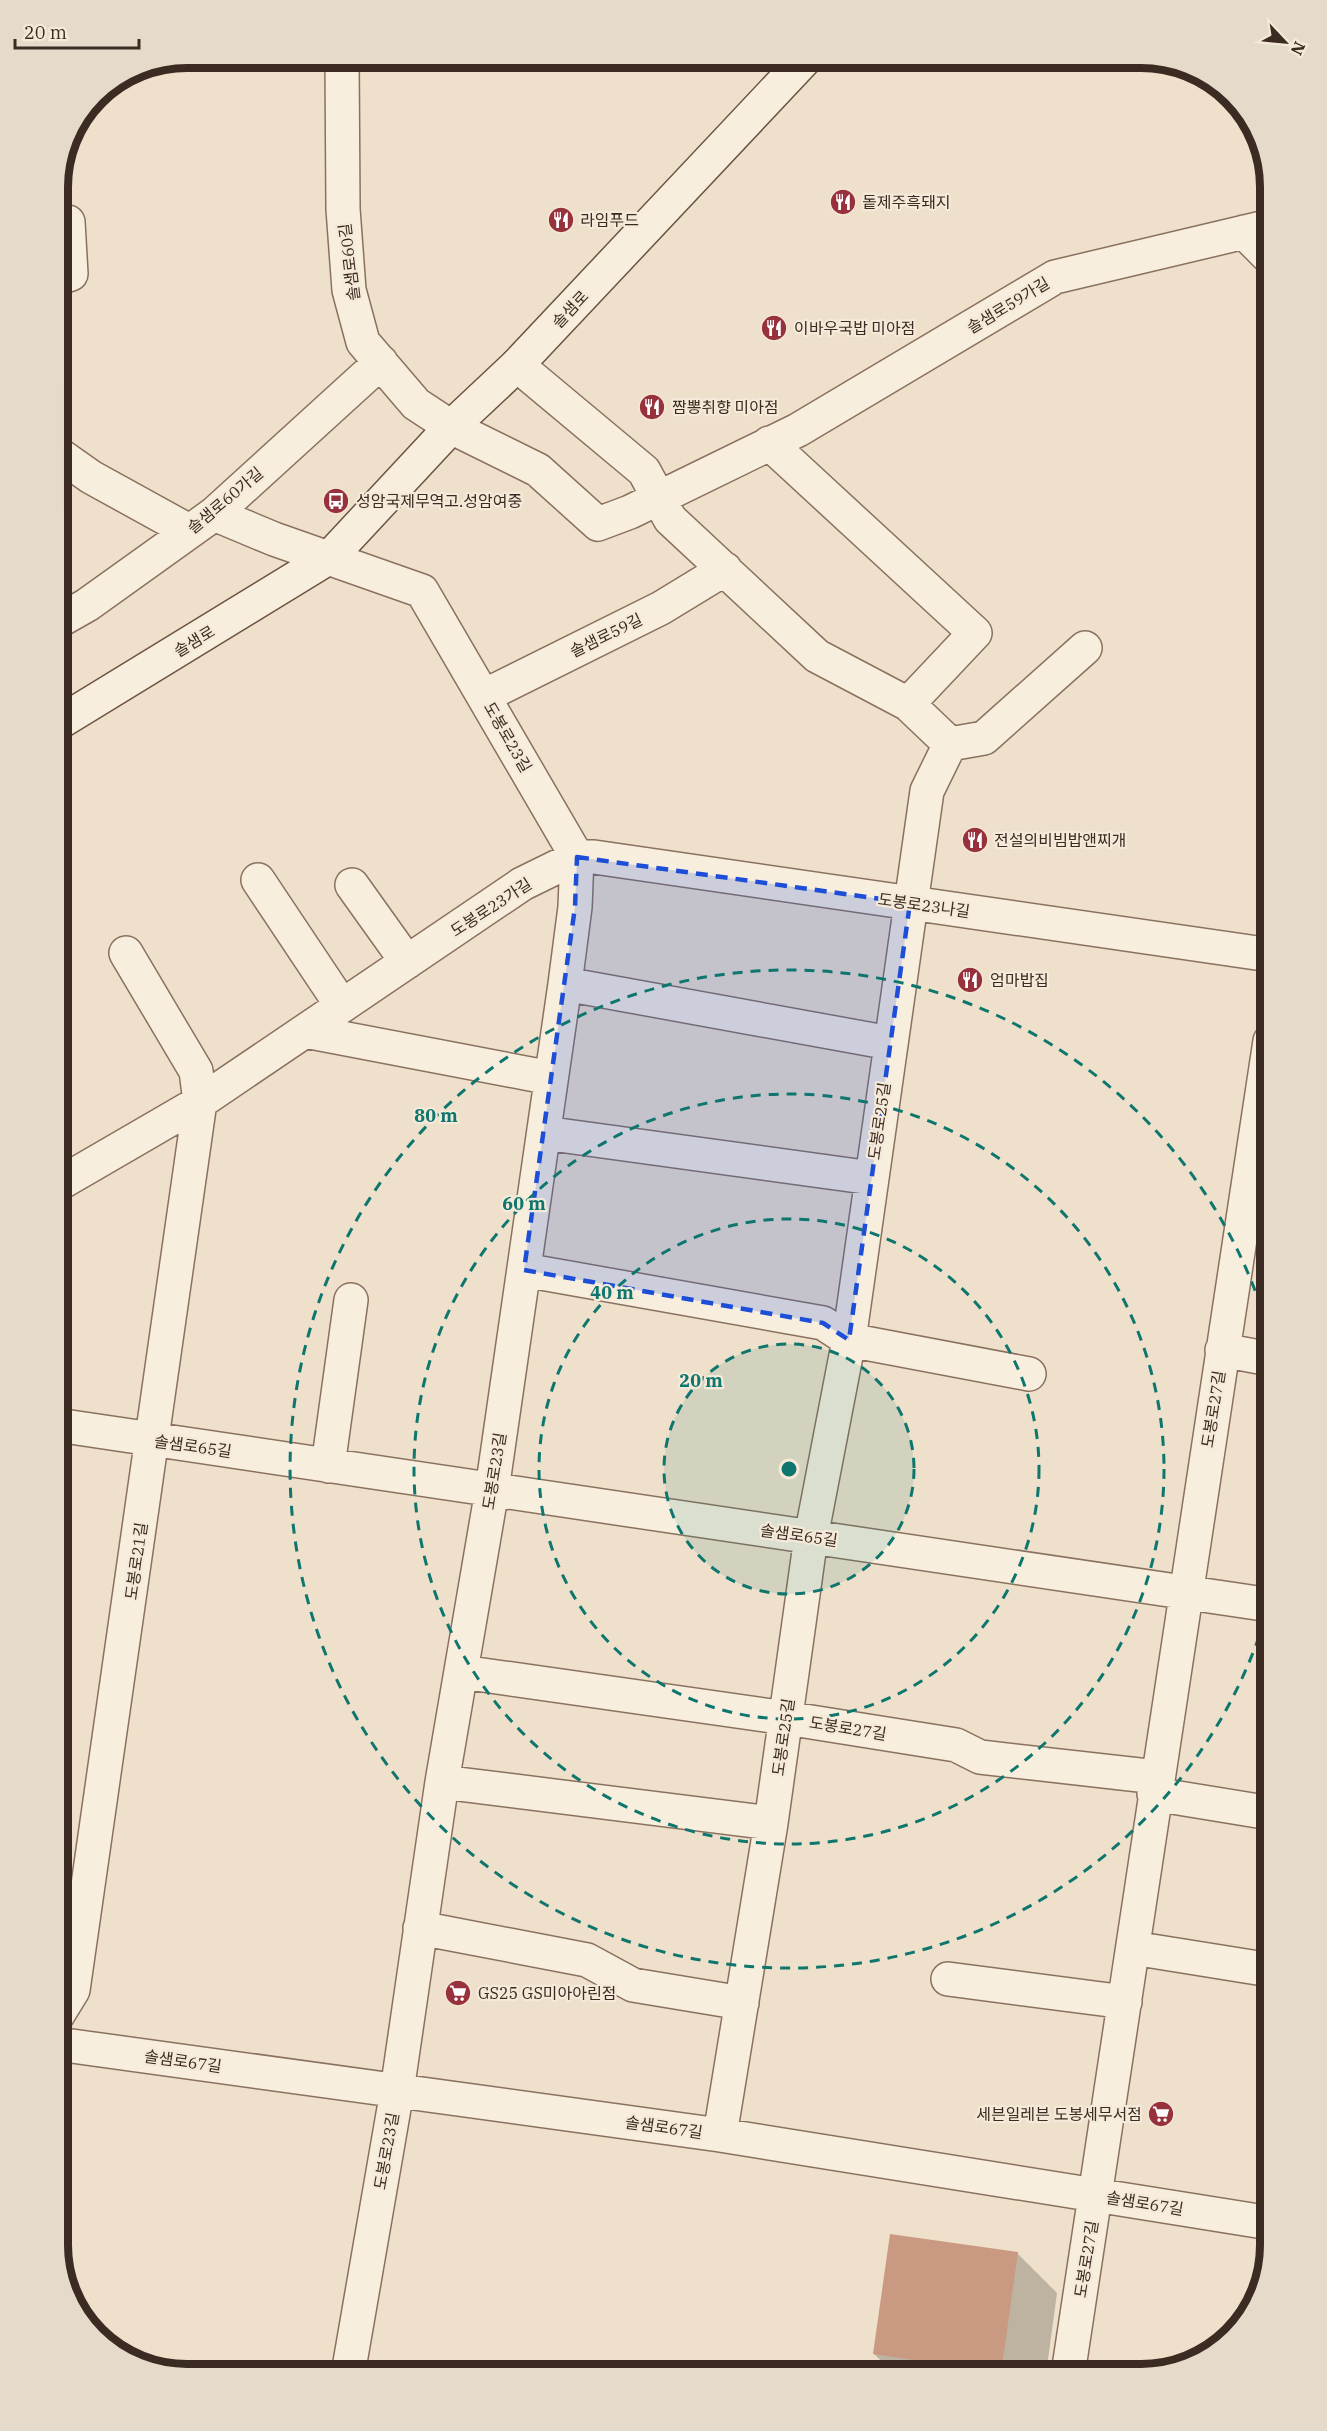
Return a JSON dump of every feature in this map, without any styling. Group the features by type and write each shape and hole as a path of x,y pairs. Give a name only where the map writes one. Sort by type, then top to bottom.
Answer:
{"street":[{"name":"솔샘로60길","path":"342,68 343,208 350,290 363,342 416,404 451,428"},
{"name":"솔샘로","path":"68,717 330,557 451,428 517,365 797,68"},
{"path":"68,222 71,274 68,275"},
{"name":"솔샘로59가길","path":"658,496 798,430 1055,277 1257,229"},
{"name":"솔샘로60가길","path":"68,616 87,605 201,522 381,362"},
{"path":"517,365 644,471 670,519 817,656 908,704 950,744"},
{"path":"451,428 538,470 598,524 630,512 658,496"},
{"path":"769,443 975,633 908,704"},
{"path":"68,470 201,522 274,539 330,557"},
{"name":"도봉로23길","path":"330,557 422,591 577,857 575,907 565,984 492,1490 442,1782 397,2091 350,2363"},
{"name":"솔샘로59길","path":"484,696 661,608 725,569"},
{"path":"950,744 984,738 1085,648"},
{"path":"910,903 927,791 950,744"},
{"name":"도봉로23나길","path":"577,857 594,856 1260,954"},
{"name":"도봉로23가길","path":"68,1179 200,1102 522,884 577,857"},
{"path":"258,880 342,1006"},
{"path":"352,885 407,962"},
{"name":"도봉로25길","path":"720,2135 771,1823 811,1537 849,1340 910,903"},
{"path":"126,953 196,1071 200,1102"},
{"path":"565,984 890,1043"},
{"path":"305,1031 551,1078"},
{"name":"도봉로21길","path":"68,1998 73,1990 154,1441 200,1102"},
{"path":"544,1133 872,1178"},
{"name":"도봉로27길","path":"1070,2364 1222,1350 1258,1201 1260,1172"},
{"path":"524,1270 823,1323 849,1340 1029,1374"},
{"path":"328,1466 351,1300"},
{"path":"1222,1350 1260,1357"},
{"name":"솔샘로65길","path":"68,1427 1260,1603"},
{"path":"462,1672 786,1718"},
{"name":"도봉로27길","path":"786,1718 956,1745 980,1757 1156,1786"},
{"path":"442,1782 771,1823"},
{"path":"1156,1786 1260,1811"},
{"path":"420,1928 587,1960 633,1984 742,2003"},
{"path":"1132,1948 1260,1968"},
{"path":"948,1979 1125,2002"},
{"name":"솔샘로67길","path":"68,2046 720,2135 1260,2221"}],"highlighted area":[{"path":"577,857 910,903 849,1340 823,1323 524,1270 575,907"}],"building":[{"path":"890,2234 1018,2252 1002,2364 939,2364 873,2354"}],"place":[{"name":"돝제주흑돼지","path":"843,202"},
{"name":"라임푸드","path":"561,220"},
{"name":"이바우국밥 미아점","path":"774,328"},
{"name":"짬뽕취향 미아점","path":"652,407"},
{"name":"성암국제무역고.성암여중","path":"336,501"},
{"name":"전설의비빔밥앤찌개","path":"975,840"},
{"name":"엄마밥집","path":"970,980"},
{"name":"GS25 GS미아아린점","path":"458,1993"},
{"name":"세븐일레븐 도봉세무서점","path":"1161,2114"}]}
